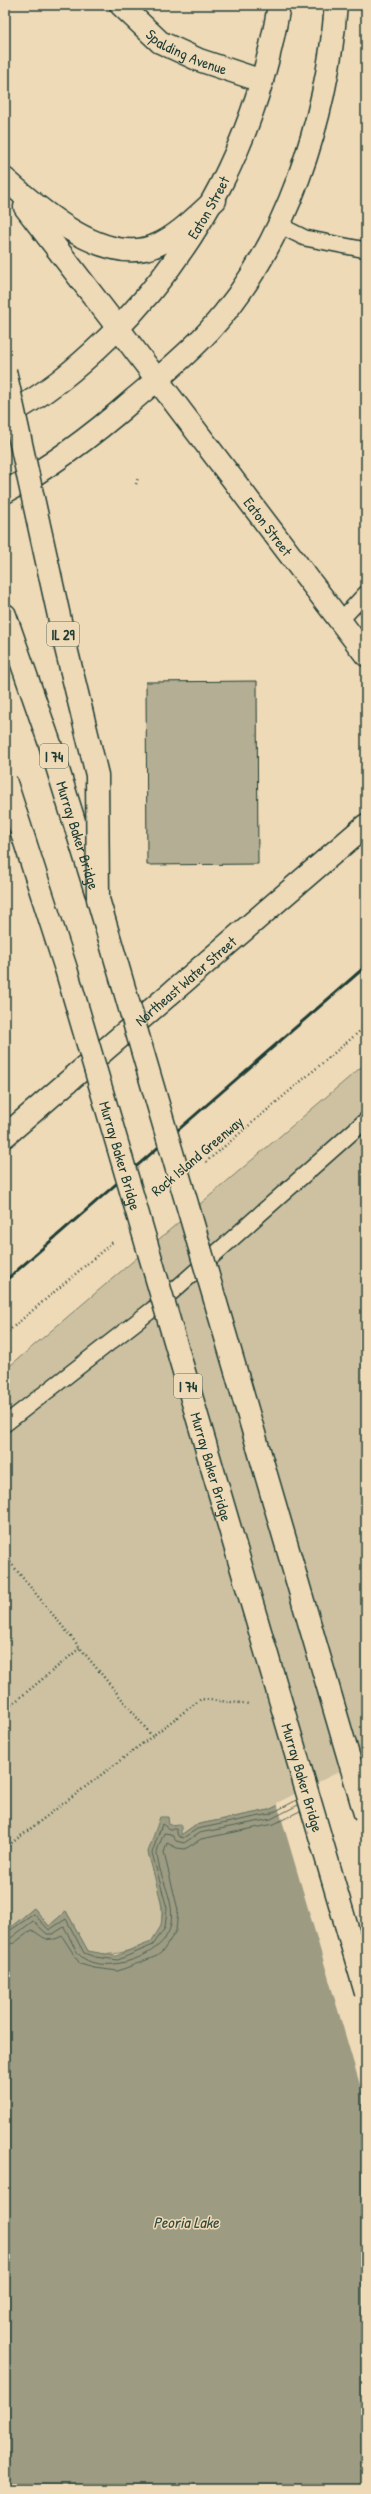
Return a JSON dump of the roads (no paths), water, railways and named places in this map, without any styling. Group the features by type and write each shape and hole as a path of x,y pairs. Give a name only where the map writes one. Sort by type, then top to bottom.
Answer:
{"main road":[{"name":"Spalding Avenue","path":"121,5 160,42 199,60 262,81"},
{"name":"Eaton Street","path":"279,5 262,81 244,134 215,200 155,288 118,328 366,655"},
{"path":"5,492 70,451 158,379 209,331 254,273 279,225 317,121 327,83 336,5"},
{"path":"5,180 41,209 78,235 102,244 126,249 141,249 156,246 172,237 215,200"},
{"path":"5,180 118,328 59,383 5,416"},
{"name":"IL 29","path":"5,371 66,648 97,775 98,899"},
{"name":"Murray Baker Bridge","path":"5,615 50,744 98,899 366,1817"},
{"name":"Murray Baker Bridge","path":"5,780 66,969 366,1993"},
{"name":"Northeast Water Street","path":"5,1136 366,825"}],"lane":[{"path":"279,225 305,238 366,250"},
{"path":"340,621 366,593"},
{"path":"5,1424 153,1309 366,1120"}],"water":[{"name":"Peoria Lake","path":"366,1760 366,2489 5,2489 5,1932 34,1908 49,1926 66,1911 88,1951 116,1956 151,1942 161,1926 163,1909 148,1852 160,1817 168,1817 169,1825 181,1824 181,1835 195,1825 269,1810"}],"railway":[{"path":"5,1281 366,966"}]}
